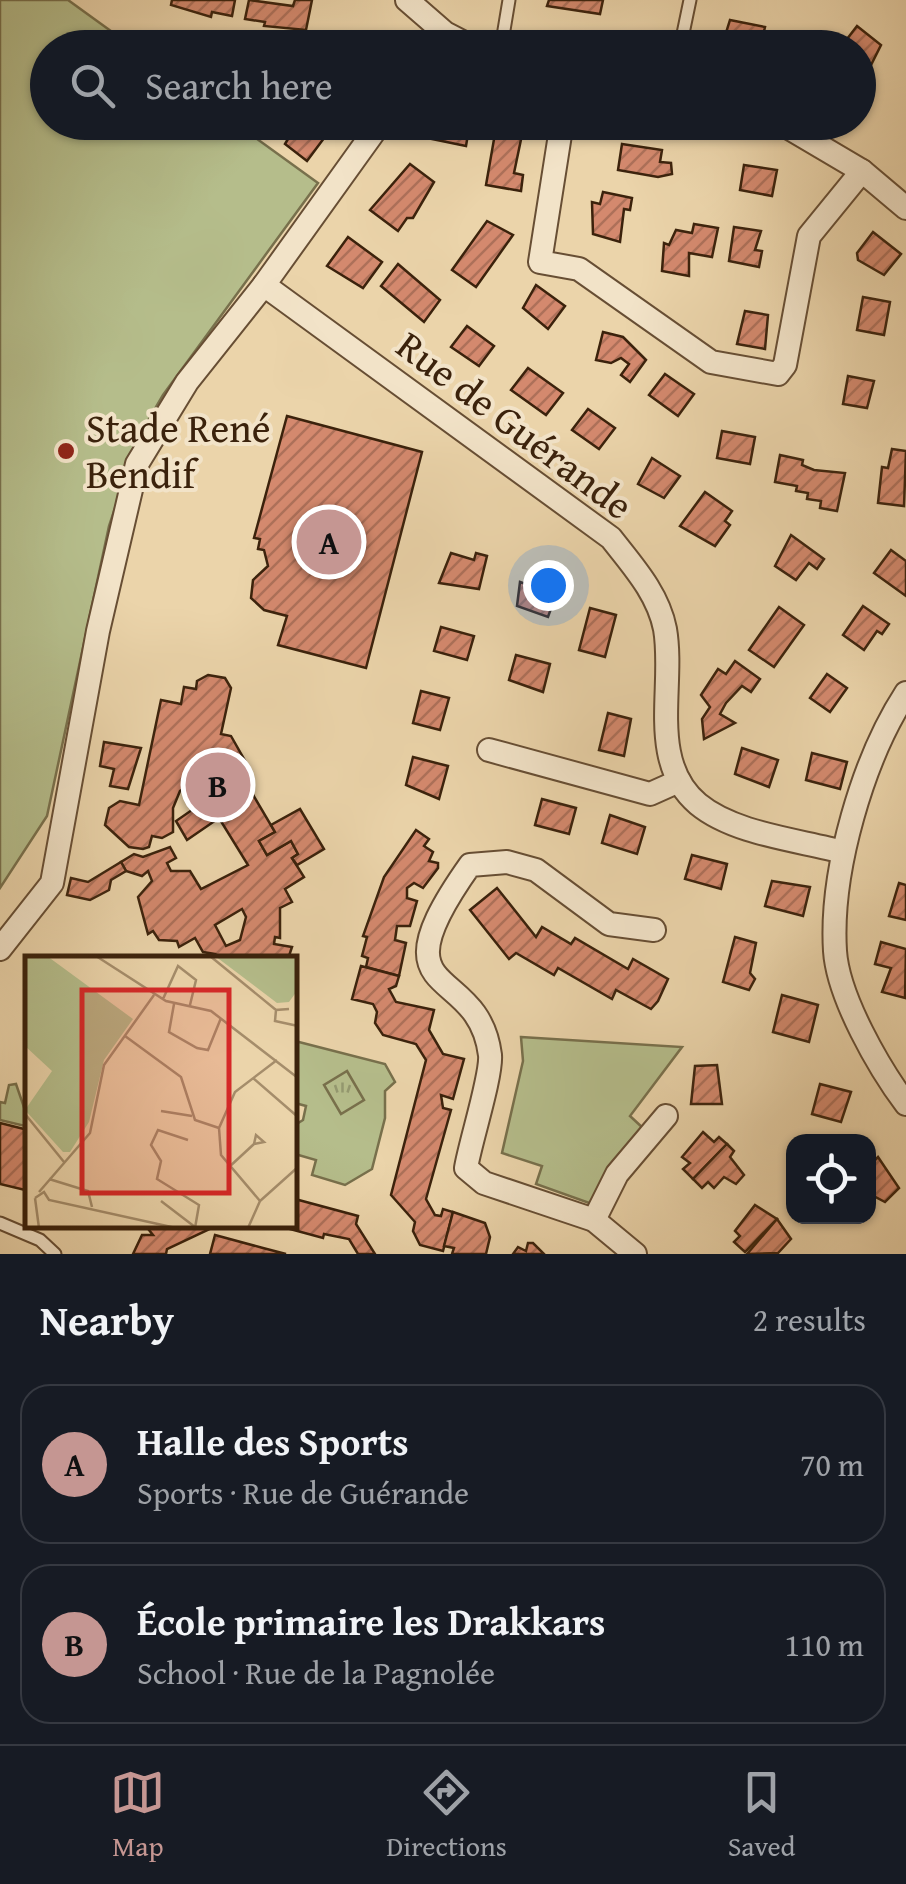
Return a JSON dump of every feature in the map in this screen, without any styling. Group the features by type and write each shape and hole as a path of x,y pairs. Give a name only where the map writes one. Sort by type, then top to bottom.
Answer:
{"street":[{"path":"407,0 432,30"},
{"path":"0,949 52,883 98,632 137,464 188,382 264,285 368,140"},
{"path":"559,140 540,262 579,269 711,362 778,374 785,365 809,236 862,171"},
{"path":"810,140 862,171 906,208"},
{"name":"Rue de Guérande","path":"264,285 610,538 650,590 665,628 668,750 679,781"},
{"path":"905,1101 856,1020 835,953 843,852 884,727 906,694"},
{"path":"488,750 650,794 679,781 699,805 741,824 843,852"},
{"path":"635,1254 594,1220 484,1183 466,1168 491,1059 477,1018 433,975 426,959 430,933 470,865 507,862 536,870 609,924 654,930"},
{"path":"594,1220 618,1174 666,1116"}],"lane":[{"path":"504,30 509,0"},
{"path":"684,30 690,0"},
{"path":"0,1223 40,1240 54,1254"}],"green space":[{"name":"Stade René Bendif","path":"0,0 68,0 109,30 30,30 30,140 259,140 318,183 163,395 139,436 109,526 47,816 0,888"},
{"path":"521,1037 682,1047 630,1116 644,1129 592,1204 536,1184 542,1166 502,1153 523,1061"},
{"path":"298,1042 385,1064 395,1082 385,1091 385,1118 372,1169 345,1185 312,1175 316,1160 298,1155 298,1123 303,1120 306,1106 298,1104"},
{"path":"347,1071 364,1100 341,1114 324,1085"},
{"path":"16,1084 25,1110 25,1126 0,1120 0,1102 5,1103 9,1085"}],"building":[{"path":"172,0 235,0 232,16 212,12 211,17 171,5"},
{"path":"249,0 293,6 295,0 312,0 306,30 264,26 265,22 245,19"},
{"path":"549,0 603,0 600,14 547,6"},
{"path":"730,20 765,27 764,30 727,30"},
{"path":"287,140 323,140 307,161 285,144"},
{"path":"437,140 467,140 466,146"},
{"path":"494,140 521,140 514,173 523,175 521,191 486,185"},
{"path":"622,144 662,150 660,162 671,163 672,174 658,177 618,170"},
{"path":"410,164 434,182 413,218 407,218 398,231 370,210"},
{"path":"744,165 777,170 772,196 740,190"},
{"path":"603,192 632,198 630,210 624,209 620,242 593,234 592,202 600,204"},
{"path":"487,221 513,235 476,287 452,270"},
{"path":"694,224 718,228 712,257 689,253 689,276 662,271 664,243 669,245 676,230 692,233"},
{"path":"734,227 761,231 755,250 762,251 759,267 729,261"},
{"path":"873,232 901,254 884,275 858,260 857,253"},
{"path":"348,237 382,262 363,288 327,266"},
{"path":"398,264 440,300 424,322 381,286"},
{"path":"536,285 565,306 548,329 523,308"},
{"path":"863,297 890,302 884,335 857,330"},
{"path":"745,311 768,315 765,349 737,344"},
{"path":"467,326 494,346 479,366 451,347"},
{"path":"603,332 623,337 646,360 630,382 621,375 629,364 621,358 611,363 596,360"},
{"path":"528,368 563,393 546,415 511,390"},
{"path":"665,374 694,394 678,416 649,395"},
{"path":"848,376 874,381 867,408 843,404"},
{"path":"588,409 615,428 599,449 572,430"},
{"path":"287,416 422,452 366,668 278,645 287,616 264,610 251,598 253,580 268,566 264,550 258,549 260,539 254,538"},
{"path":"722,431 755,437 750,464 717,458"},
{"path":"892,449 906,451 904,506 878,503 882,467 888,468"},
{"path":"780,455 803,460 802,465 814,470 845,473 837,511 820,508 821,501 807,499 808,493 796,491 797,486 775,482"},
{"path":"652,458 680,476 664,498 638,484"},
{"path":"705,492 732,511 725,521 730,525 715,546 680,526"},
{"path":"791,535 824,559 817,569 809,563 796,580 775,566"},
{"path":"891,550 906,561 906,596 874,573"},
{"path":"451,553 474,560 476,553 487,556 479,589 439,583"},
{"path":"520,582 543,590 545,585 558,589 548,617 517,606"},
{"path":"863,606 889,624 882,634 877,631 864,650 843,635"},
{"path":"779,607 804,625 774,667 749,650"},
{"path":"590,608 616,615 605,657 579,650"},
{"path":"441,627 474,636 467,660 434,651"},
{"path":"516,655 550,664 543,692 509,680"},
{"path":"735,661 760,679 751,692 742,686 726,703 720,714 735,723 704,739 702,719 710,707 701,695 718,669 726,674"},
{"path":"827,674 847,688 830,712 810,698"},
{"path":"208,675 225,678 231,688 221,734 231,736 248,766 219,783 225,793 219,797 201,767 192,765 188,768 191,785 180,791 173,808 173,832 162,838 152,836 149,847 129,847 105,825 109,808 120,801 139,805 161,700 181,704 184,687 196,689 197,681"},
{"path":"421,691 449,698 440,730 413,723"},
{"path":"608,713 631,719 624,756 599,750"},
{"path":"104,742 141,748 128,789 110,786 114,769 100,766"},
{"path":"742,748 778,760 769,787 735,774"},
{"path":"812,753 847,762 840,789 806,780"},
{"path":"413,757 448,766 439,799 406,785"},
{"path":"239,771 275,832 259,841 267,855 291,841 298,854 292,858 304,877 285,889 292,902 280,908 280,938 275,937 274,944 292,947 289,956 214,956 203,952 195,938 179,947 177,941 159,940 153,931 148,934 138,897 152,881 148,871 142,876 126,871 121,862 134,854 143,857 170,847 176,858 167,863 171,871 190,871 201,889 248,865 219,818 187,840 176,821 215,794 217,798 225,793 219,783","holes":["242,909 246,917 240,940 226,946 215,925"]},
{"path":"542,799 576,808 569,834 535,825"},
{"path":"300,809 324,849 297,865 292,858 298,854 291,841 267,855 259,841 275,832 271,825"},
{"path":"610,815 645,827 637,854 602,843"},
{"path":"416,830 429,839 424,846 433,852 429,861 438,863 438,868 423,888 414,883 407,888 407,898 417,901 410,926 397,926 395,940 406,943 399,976 366,967 368,958 362,956 367,937 363,936 384,877"},
{"path":"692,855 727,864 721,889 685,879"},
{"path":"121,862 126,871 111,880 109,890 90,900 67,895 71,878 88,882"},
{"path":"772,881 810,887 803,916 765,906"},
{"path":"899,883 906,885 906,920 889,916"},
{"path":"497,888 536,937 542,927 571,944 575,938 628,969 633,959 668,979 658,1001 651,1009 616,990 612,999 558,968 554,975 516,953 509,959 470,910"},
{"path":"735,937 756,943 750,973 755,979 749,990 723,982"},
{"path":"881,942 906,949 905,998 882,992 891,968 875,964"},
{"path":"361,966 399,976 396,986 389,989 396,1002 434,1010 429,1030 443,1054 464,1059 453,1099 441,1095 443,1108 451,1110 426,1199 435,1215 441,1216 443,1209 453,1212 443,1251 420,1245 413,1231 415,1222 391,1195 426,1060 416,1044 383,1035 375,1023 377,1012 373,1004 352,999"},
{"path":"782,995 818,1005 809,1042 773,1032"},
{"path":"717,1065 722,1104 691,1104 695,1066"},
{"path":"820,1084 851,1092 841,1122 812,1114"},
{"path":"0,1123 25,1129 25,1190 0,1184"},
{"path":"703,1132 714,1142 719,1137 727,1144 693,1179 683,1169 690,1163 682,1157"},
{"path":"727,1144 734,1151 730,1157 744,1175 736,1184 724,1177 714,1188 708,1182 702,1188 693,1179"},
{"path":"876,1159 899,1188 885,1202 876,1197"},
{"path":"298,1200 358,1216 356,1224 375,1254 358,1254 349,1239 324,1234 323,1238 290,1229 298,1229"},
{"path":"755,1205 777,1219 745,1252 734,1242 740,1236 735,1231"},
{"path":"453,1212 485,1223 490,1237 486,1254 452,1254 454,1248 444,1246"},
{"path":"777,1219 791,1239 778,1253 747,1254"},
{"path":"210,1229 167,1249 166,1254 133,1254 142,1235 153,1235 149,1230"},
{"path":"215,1235 263,1248 286,1254 210,1254"},
{"path":"528,1243 544,1254 513,1254 518,1247 526,1251"}],"place":[{"name":"Stade René Bendif","path":"66,451"},
{"name":"Halle des Sports","path":"329,542"},
{"name":"École primaire les Drakkars","path":"218,785"}]}
